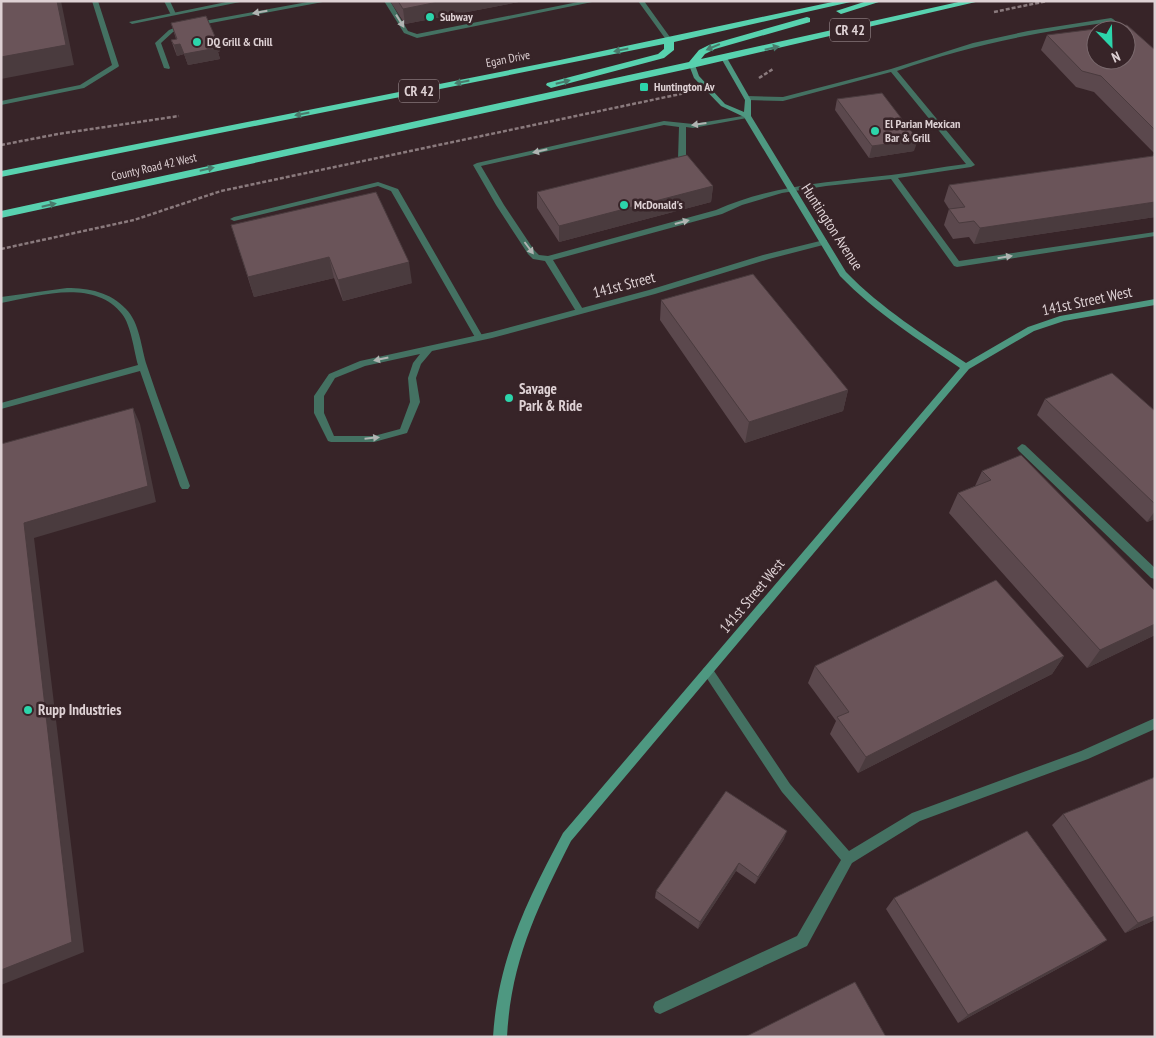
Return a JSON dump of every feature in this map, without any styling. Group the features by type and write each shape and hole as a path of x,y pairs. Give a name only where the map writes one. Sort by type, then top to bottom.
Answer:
{"highway":[{"name":"Egan Drive","path":"170,141 669,40 851,1"},
{"path":"692,65 702,52 729,41 878,1"},
{"name":"CR 42","path":"312,146 692,65 976,1"},
{"path":"312,146 661,56 669,50 669,40"},
{"path":"1,185 170,141"},
{"name":"County Road 42 West","path":"1,174 170,141"},
{"name":"County Road 42 West","path":"1,215 312,146"}],"street":[{"path":"1,103 82,87 116,66 96,1"},
{"path":"167,1 173,14"},
{"path":"132,22 242,1"},
{"path":"167,68 158,43 171,31 184,26 325,1"},
{"path":"387,1 406,32 417,36 574,3 594,1"},
{"path":"641,1 669,40"},
{"path":"746,98 783,99 893,70 918,60 984,43 1059,27 1086,23"},
{"name":"Huntington Avenue","path":"724,58 746,98 747,116 844,274 858,291 966,367"},
{"path":"692,65 696,77 723,105 747,116"},
{"path":"747,116 693,126 664,123 477,165 500,205 531,252 536,257 548,259 719,212 740,201 792,190 971,165 893,70"},
{"path":"682,125 682,159"},
{"path":"893,177 957,264 1155,234"},
{"path":"234,219 378,184 394,189 479,338"},
{"name":"141st Street","path":"429,349 417,363 412,378 415,402 404,431 374,439 332,439 319,413 319,396 332,376 362,363 479,338 698,279 766,256 824,242"},
{"path":"548,259 580,311"},
{"path":"1,300 64,290 92,292 110,298 126,313 185,486"},
{"name":"141st Street West","path":"500,1037 500,1020 513,954 538,892 567,837 966,367 1031,329 1063,318 1155,302"},
{"path":"1,406 143,367"},
{"path":"1022,448 1155,575"},
{"path":"708,671 786,788 848,859"},
{"path":"660,1007 802,941 848,859 916,817 1084,755 1155,724"}],"path":[{"path":"992,13 1047,1"},
{"path":"739,84 754,82 779,65"},
{"path":"1,249 134,220 221,191 708,89"}],"building":[{"path":"1,1 57,1 66,45 1,57"},
{"path":"398,1 443,1 403,9"},
{"name":"DQ Grill & Chill","path":"206,16 217,41 214,41 217,48 184,54 180,44 174,45 171,40 177,39 171,23"},
{"path":"1086,30 1086,70 1136,70 1136,33 1155,50 1155,130 1101,76 1082,71 1047,35"},
{"name":"El Parian Mexican Bar & Grill","path":"882,93 918,140 872,146 837,99"},
{"path":"1155,152 1155,202 980,228 974,221 959,223 949,209 965,207 949,185 1153,156"},
{"path":"687,155 713,186 559,226 537,192"},
{"path":"376,192 409,262 338,280 329,257 248,277 231,225"},
{"path":"753,274 848,390 749,422 661,300"},
{"path":"1112,373 1155,411 1155,504 1045,399"},
{"name":"Rupp Industries","path":"133,408 148,486 24,523 72,942 1,970 1,444"},
{"path":"1021,455 1155,591 1155,624 1100,650 958,493 991,480 982,471"},
{"path":"996,580 1064,656 866,757 837,717 849,712 815,666"},
{"path":"1155,777 1155,916 1138,923 1063,814"},
{"path":"726,791 787,831 758,877 739,863 700,922 656,891"},
{"path":"1027,831 1107,940 968,1015 894,898"},
{"path":"855,982 886,1037 745,1037"}],"place":[{"name":"Subway","path":"430,17"},
{"name":"DQ Grill & Chill","path":"197,42"},
{"name":"Huntington Av","path":"644,87"},
{"name":"El Parian Mexican Bar & Grill","path":"875,131"},
{"name":"McDonald's","path":"624,205"},
{"name":"Savage Park & Ride","path":"509,398"},
{"name":"Rupp Industries","path":"28,710"}]}
